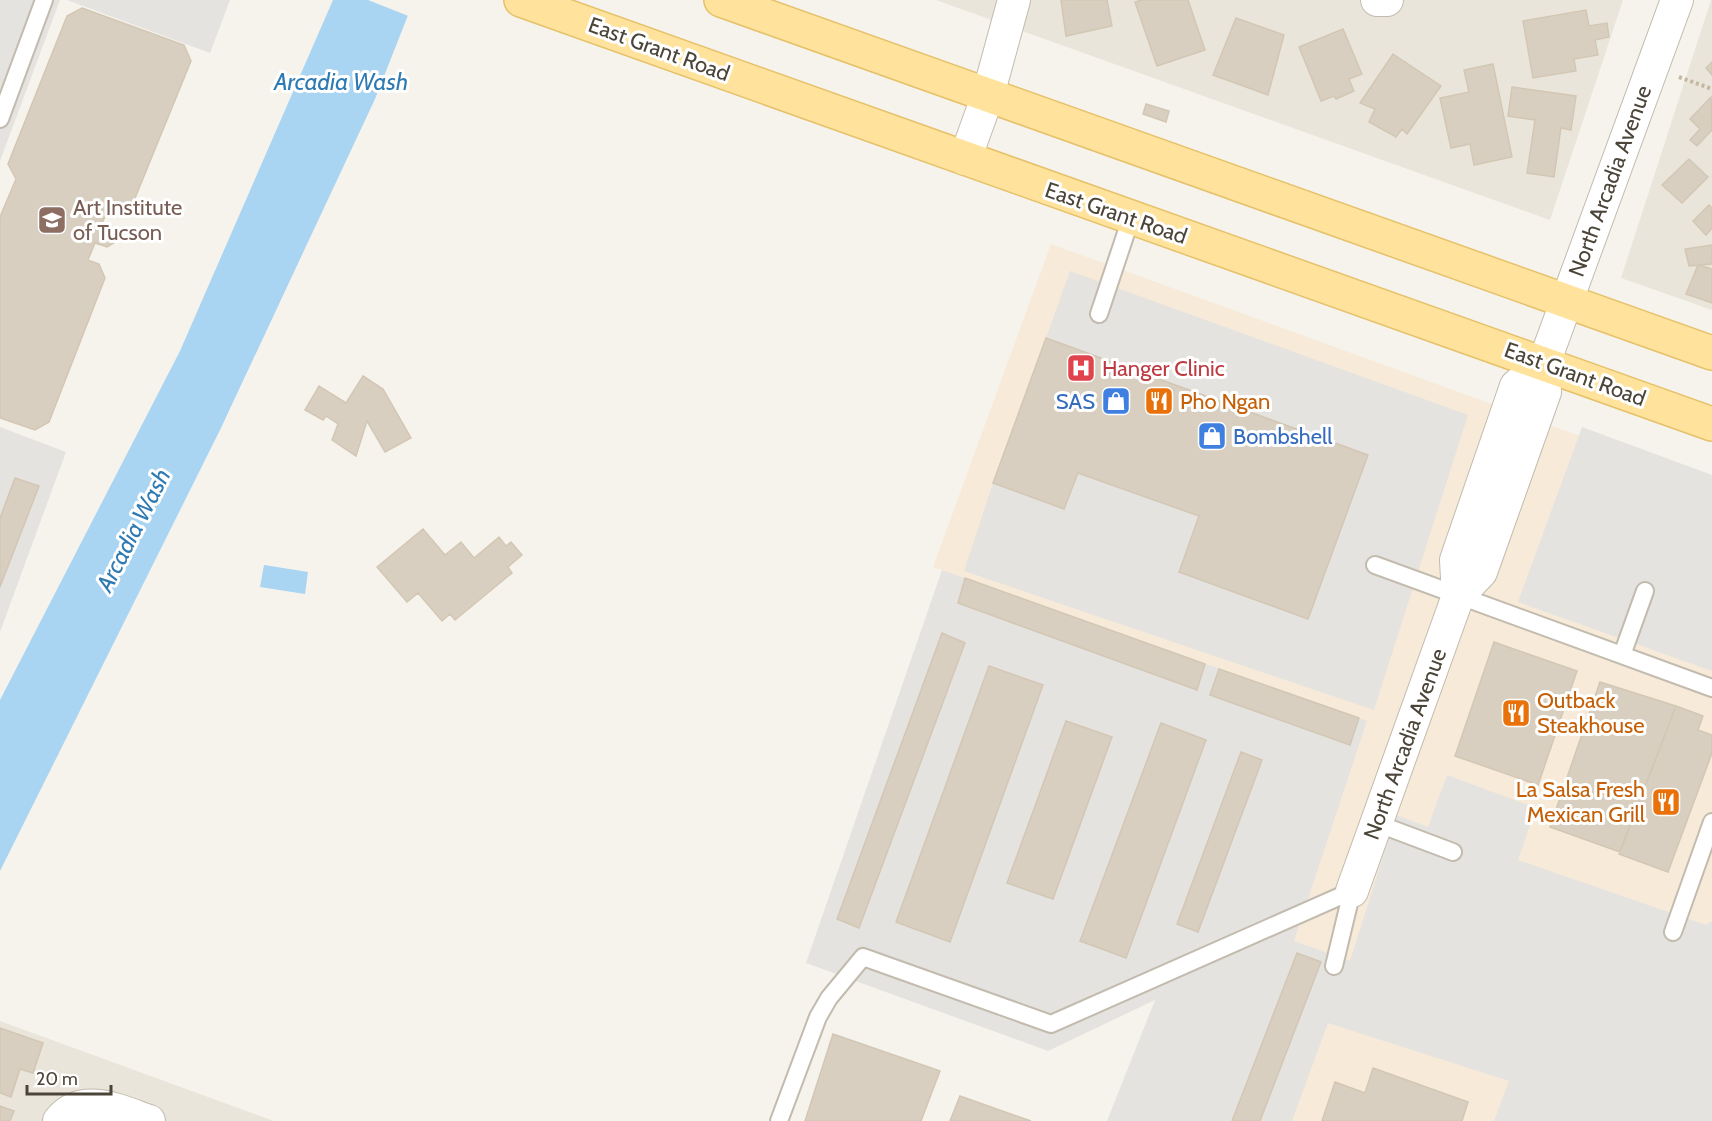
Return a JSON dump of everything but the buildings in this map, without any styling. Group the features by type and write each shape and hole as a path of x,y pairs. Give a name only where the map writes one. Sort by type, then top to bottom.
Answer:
{"main road":[{"name":"East Grant Road","path":"521,0 1712,424"},
{"path":"721,0 1712,353"}],"street":[{"path":"965,159 988,95 1014,0"},
{"path":"1377,0 1387,0"},
{"name":"North Arcadia Avenue","path":"1352,891 1458,596 1456,560 1516,386 1544,363 1677,0"},
{"path":"63,1116 101,1104 149,1121"}],"lane":[{"path":"0,119 45,0"},
{"path":"1099,314 1131,218"},
{"path":"1375,565 1712,688"},
{"path":"1622,655 1645,591"},
{"path":"1673,932 1712,822"},
{"path":"1376,823 1453,852"},
{"path":"1334,966 1352,891"},
{"path":"779,1121 818,1017 829,998 863,957 1051,1024 1352,891"}],"shaded area":[{"path":"0,0 60,0 0,161"},
{"path":"67,0 230,0 210,53"},
{"path":"936,0 1623,0 1550,220"},
{"path":"1712,0 1712,310 1621,278"},
{"path":"1051,244 1712,484 1712,1121 1228,1121 1367,721 933,567"},
{"path":"1070,271 1468,415 1374,710 964,571 993,483 1064,509 1078,473 1199,516 1180,572 1308,619 1367,455 1046,338"},
{"path":"0,427 66,452 0,632"},
{"path":"1582,427 1712,475 1712,671 1518,602"},
{"path":"942,570 1367,721 1294,941 1350,961 1396,815 1428,827 1447,775 1536,808 1518,860 1706,925 1712,921 1712,1121 1494,1121 1509,1081 1328,1023 1292,1121 1107,1121 1155,1000 1048,1051 806,963"},
{"path":"0,1021 274,1121 0,1121"}],"water":[{"name":"Arcadia Wash","path":"333,0 414,0 375,99 220,430 0,871 0,700 180,351"},
{"path":"264,565 308,572 305,594 260,587"}],"pier":[{"path":"368,0 417,0 411,17"}],"place":[{"name":"Art Institute of Tucson","path":"52,220"},
{"name":"Hanger Clinic","path":"1081,368"},
{"name":"SAS","path":"1116,401"},
{"name":"Pho Ngan","path":"1159,401"},
{"name":"Bombshell","path":"1212,436"},
{"name":"Outback Steakhouse","path":"1516,713"},
{"name":"La Salsa Fresh Mexican Grill","path":"1666,802"}]}
